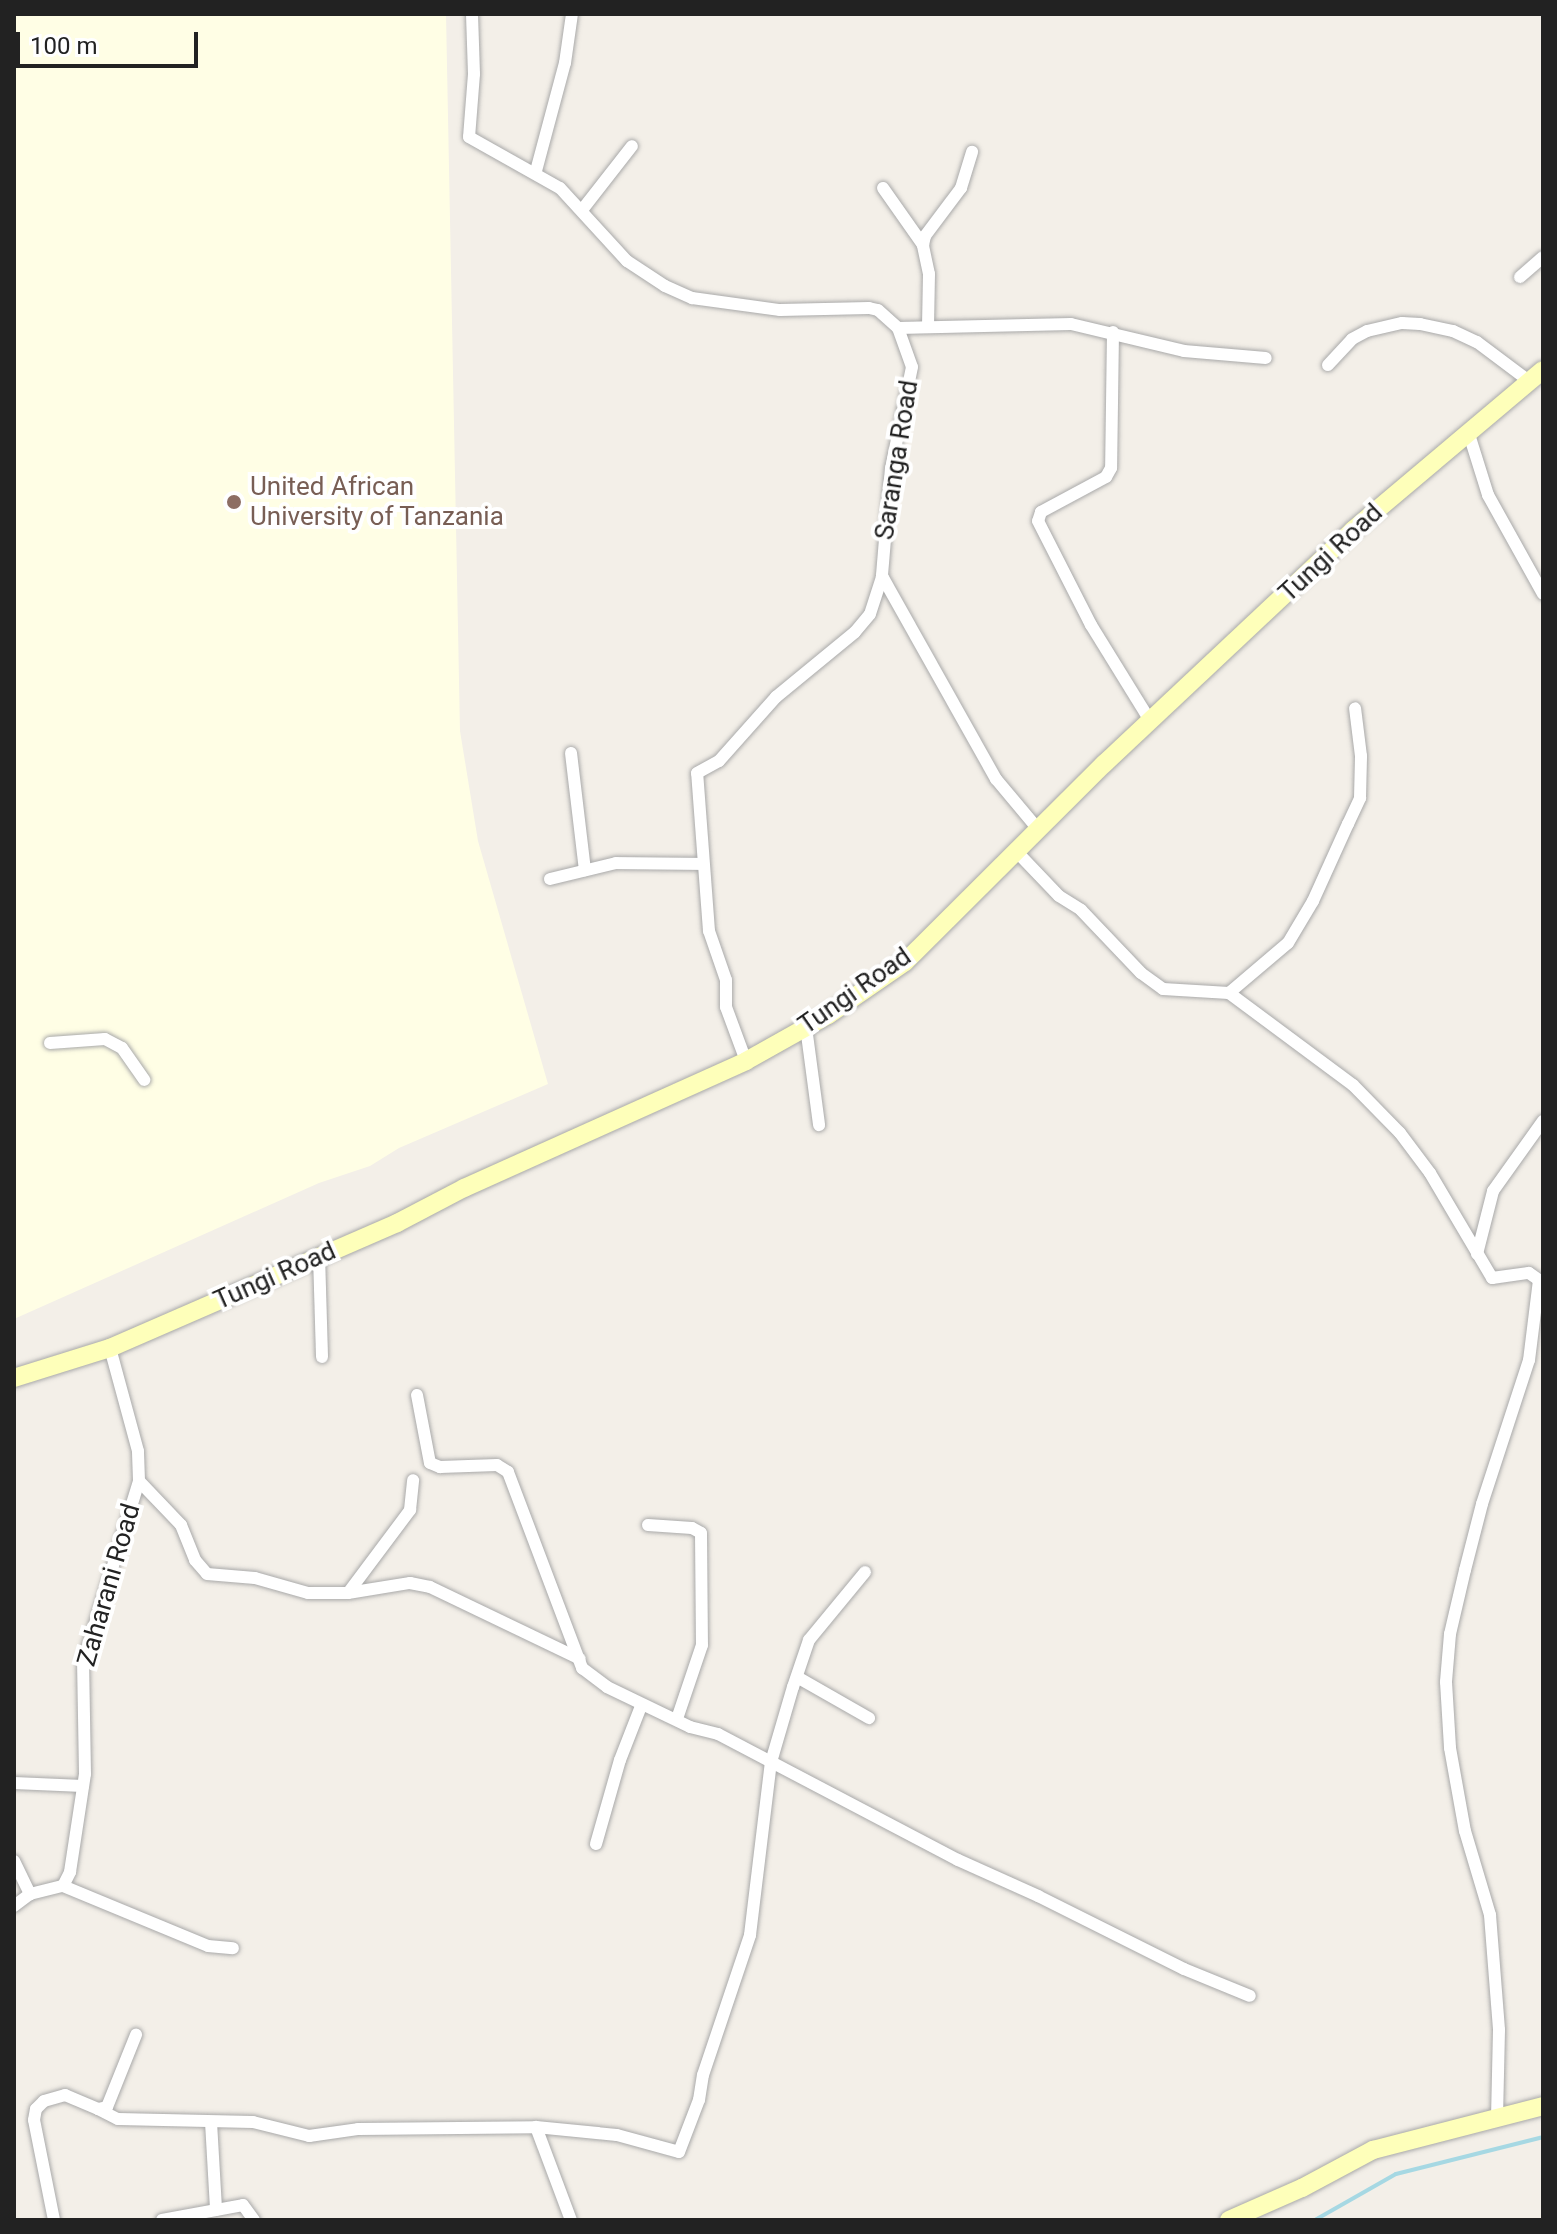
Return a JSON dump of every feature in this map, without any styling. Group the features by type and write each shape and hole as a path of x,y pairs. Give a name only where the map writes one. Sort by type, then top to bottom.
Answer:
{"main road":[{"name":"Tungi Road","path":"14,1378 110,1348 746,1061 806,1027 905,962 1038,829 1353,530 1536,376"},
{"path":"1229,2220 1302,2188 1373,2150 1543,2106"}],"street":[{"path":"472,14 474,74 469,137 536,171 560,188 627,261 665,286 692,298 780,310 869,308 878,310 898,328 1071,324 1184,351 1266,358"},
{"path":"536,171 565,63 572,14"},
{"path":"582,210 632,146"},
{"path":"923,245 961,188 972,152"},
{"path":"883,188 923,245 929,274 928,326"},
{"path":"1520,277 1543,257"},
{"path":"1328,365 1352,339 1367,331 1402,323 1453,331 1536,376"},
{"name":"Saranga Road","path":"898,328 912,367 891,468 882,576 996,779 1038,829"},
{"path":"1113,332 1111,468 1106,477 1041,512 1038,521 1091,625 1151,722"},
{"path":"1468,431 1488,495 1543,594"},
{"path":"746,1061 726,1007 726,980 709,931 697,773 719,761 776,697 855,632 870,614 882,576"},
{"path":"1229,993 1288,943 1313,901 1360,798 1361,756 1355,708"},
{"path":"571,753 585,870"},
{"path":"1016,851 1059,896 1081,910 1141,973 1163,989 1229,993 1353,1085 1400,1133 1430,1173 1492,1278 1529,1273 1539,1280 1529,1360 1472,1543 1450,1634 1446,1682 1450,1748 1465,1831 1490,1915 1499,2030 1497,2117"},
{"path":"550,879 616,863 702,864"},
{"path":"806,1027 819,1125"},
{"path":"50,1043 105,1039 122,1048 144,1080"},
{"path":"1477,1254 1493,1191 1543,1121"},
{"path":"319,1255 322,1357"},
{"name":"Zaharani Road","path":"63,1886 70,1872 83,1786 83,1663 139,1481 138,1451 110,1348"},
{"path":"417,1395 430,1463 440,1467 497,1465 508,1472 553,1598 582,1668 641,1706 690,1727 718,1734 958,1860 1184,1969 1250,1996"},
{"path":"348,1593 410,1510 413,1480"},
{"path":"139,1481 181,1525 195,1560 207,1574 255,1578 308,1593 348,1593 395,1584 430,1587 580,1659"},
{"path":"648,1525 692,1528 701,1533 702,1645 677,1719"},
{"path":"54,2220 34,2120 36,2109 44,2101 65,2095 118,2119 253,2122 309,2136 358,2129 536,2127 617,2135 679,2152 699,2100 703,2075 750,1935 771,1762 797,1677 809,1640 865,1572"},
{"path":"797,1677 869,1718"},
{"path":"596,1844 620,1760 641,1706"},
{"path":"14,1783 83,1786"},
{"path":"14,1861 30,1894"},
{"path":"14,1906 30,1894 63,1886 208,1946 233,1948"},
{"path":"98,2109 109,2106 136,2035"},
{"path":"211,2122 216,2210"},
{"path":"536,2127 571,2220"},
{"path":"162,2220 243,2205 254,2220"}],"shaded area":[{"name":"United African University of Tanzania","path":"14,14 446,14 460,731 478,841 548,1084 399,1148 370,1166 319,1183 14,1319"}],"waterway":[{"path":"1315,2220 1396,2174 1543,2137"}],"place":[{"name":"United African University of Tanzania","path":"234,502"}]}
